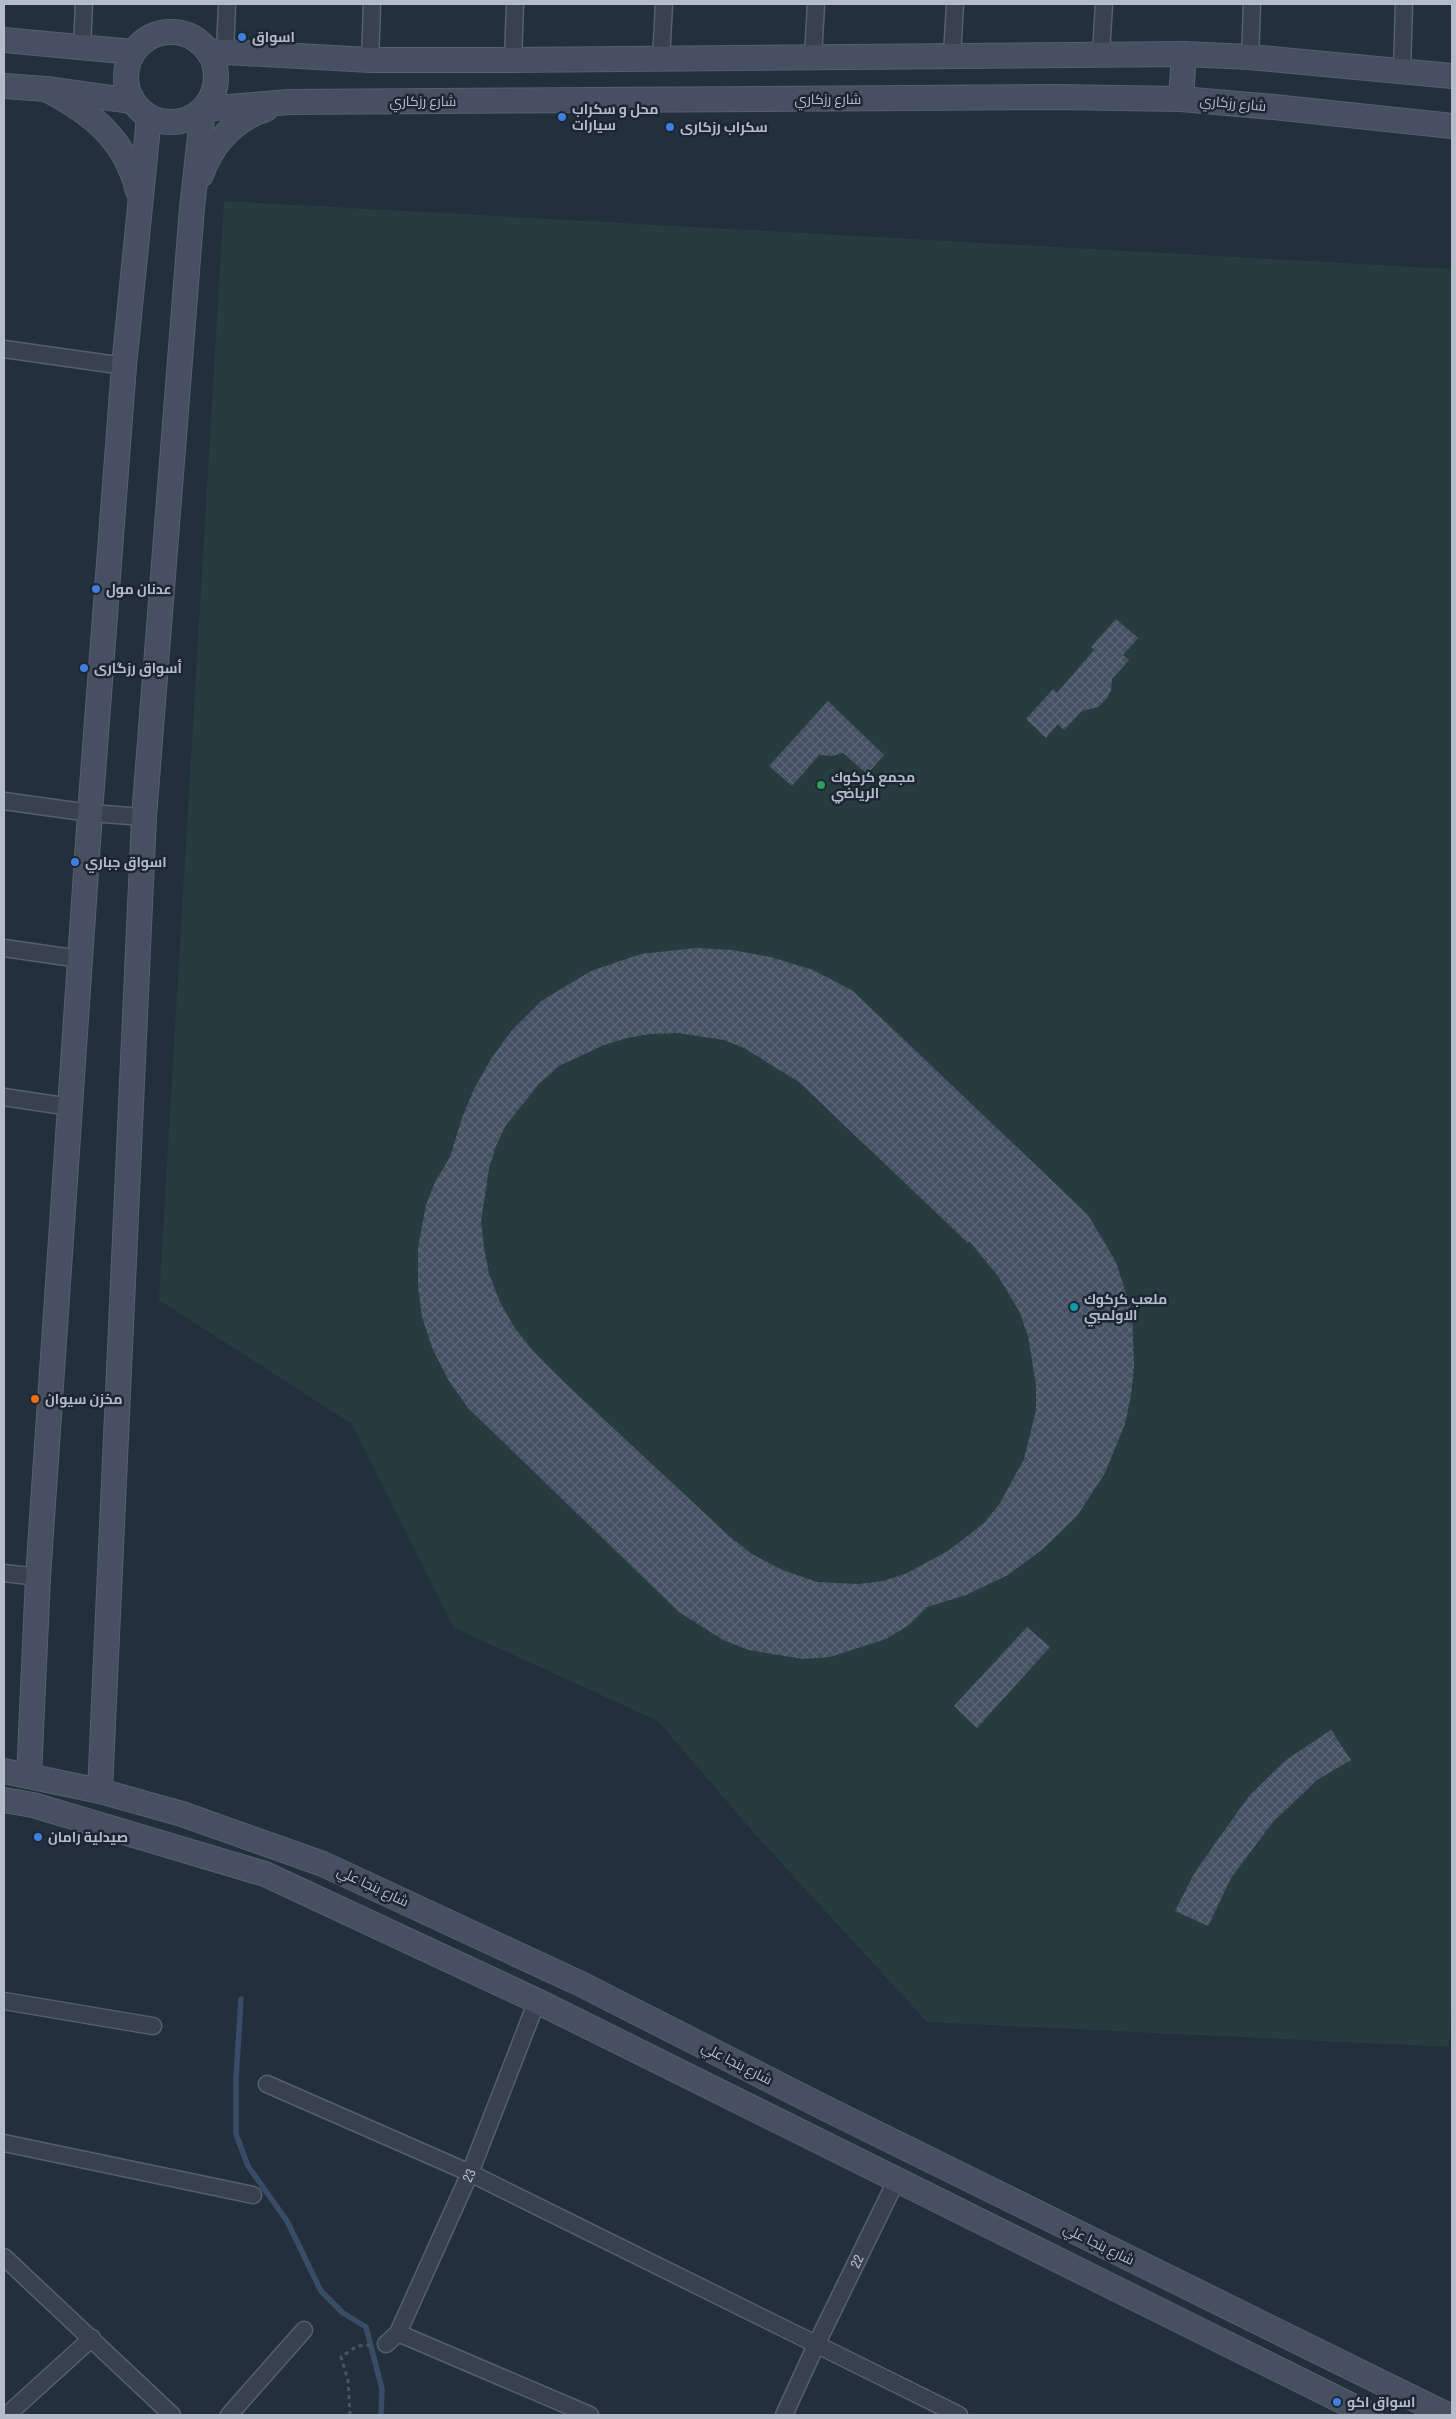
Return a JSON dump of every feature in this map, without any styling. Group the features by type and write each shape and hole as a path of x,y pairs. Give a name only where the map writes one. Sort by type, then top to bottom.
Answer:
{"street":[{"path":"82,47 84,4"},
{"path":"4,86 46,89 140,109 158,121 177,122 196,115 203,109 214,91 216,52 226,4"},
{"path":"370,60 372,4"},
{"path":"513,60 515,4"},
{"path":"661,59 664,4"},
{"path":"813,57 816,4"},
{"path":"952,56 955,4"},
{"path":"1101,54 1104,4"},
{"path":"1250,57 1252,4"},
{"path":"1402,70 1404,4"},
{"path":"29,1776 38,1577 90,814 124,366 140,202 140,109 126,85 126,76 133,52 146,40 162,33 170,32 188,35 216,52 370,60 1184,54 1250,57 1452,76"},
{"path":"4,40 133,52"},
{"path":"1181,99 1184,54"},
{"path":"46,89 85,112 112,137 128,160 140,202"},
{"name":"شارع رزكاري","path":"203,109 289,102 1046,97 1181,99 1452,126"},
{"path":"192,208 206,162 222,138 244,119 260,111 289,102"},
{"path":"100,1791 144,817 192,208 203,109"},
{"path":"4,349 124,366"},
{"path":"4,801 90,814 144,817"},
{"path":"4,948 80,959"},
{"path":"4,1098 70,1108"},
{"path":"4,1573 38,1577"},
{"name":"شارع بنجا علي","path":"4,1771 100,1791 182,1814 323,1864 581,1984 827,2109 1447,2415"},
{"path":"4,1800 33,1805 265,1874 537,2001 1370,2415"},
{"path":"450,1961 465,1929"},
{"path":"4,2001 153,2026"},
{"name":"23","path":"537,2001 470,2172 392,2339 590,2415"},
{"path":"267,2084 470,2172 959,2415"},
{"path":"4,2143 253,2195"},
{"name":"22","path":"784,2415 816,2343 897,2179"},
{"path":"4,2257 172,2415"},
{"path":"229,2415 304,2330"},
{"path":"6,2415 92,2338"}],"path":[{"path":"350,2415 348,2380 341,2357 357,2346"}],"green space":[{"name":"مجمع كركوك الرياضي","path":"224,201 1452,269 1452,1985 1449,2047 927,2022 754,1833 658,1721 454,1628 352,1424 159,1300"}],"building":[{"path":"1116,619 1138,638 1123,655 1129,660 1112,679 1111,690 1107,698 1098,707 1082,711 1064,730 1058,724 1046,738 1026,719 1053,689 1057,693 1094,650 1091,647"},
{"path":"828,701 884,755 867,774 843,753 832,756 819,755 792,786 769,766"},
{"name":"ملعب كركوك الاولمبي","path":"696,948 732,950 771,957 813,970 853,991 1088,1215 1116,1262 1132,1312 1134,1367 1125,1424 1105,1473 1077,1516 1043,1549 1008,1575 966,1595 927,1607 909,1625 886,1639 830,1657 803,1659 749,1650 723,1640 679,1612 468,1408 449,1381 433,1350 422,1317 418,1286 418,1248 426,1205 435,1182 450,1157 462,1118 474,1089 491,1059 511,1031 541,1001 591,971 641,954","holes":["678,1033 724,1040 744,1048 799,1082 968,1243 969,1241 998,1276 1019,1311 1028,1336 1036,1385 1036,1410 1024,1459 1000,1503 984,1523 948,1551 905,1574 883,1581 858,1584 817,1582 780,1569 752,1554 729,1536 534,1352 514,1327 500,1302 489,1274 481,1221 489,1168 496,1146 506,1125 539,1084 559,1066 604,1045 627,1038 650,1034"]},
{"path":"1027,1627 1050,1647 977,1728 954,1706"},
{"path":"1331,1730 1351,1760 1317,1780 1273,1822 1231,1878 1208,1926 1175,1911 1195,1872 1249,1796 1286,1760"}],"waterway":[{"path":"241,1999 236,2078 236,2134 248,2166 287,2221 321,2291 343,2313 366,2327 382,2389 381,2415"}],"place":[{"name":"اسواق","path":"242,37"},
{"name":"محل و سكراب سيارات","path":"562,117"},
{"name":"سكراب رزكارى","path":"670,127"},
{"name":"عدنان مول","path":"96,589"},
{"name":"أسواق رزگارى","path":"84,668"},
{"name":"مجمع كركوك الرياضي","path":"821,785"},
{"name":"اسواق جباري","path":"75,862"},
{"name":"ملعب كركوك الاولمبي","path":"1074,1307"},
{"name":"مخزن سيوان","path":"35,1399"},
{"name":"صيدلية رامان","path":"38,1837"},
{"name":"اسواق اكو","path":"1337,2402"}]}
